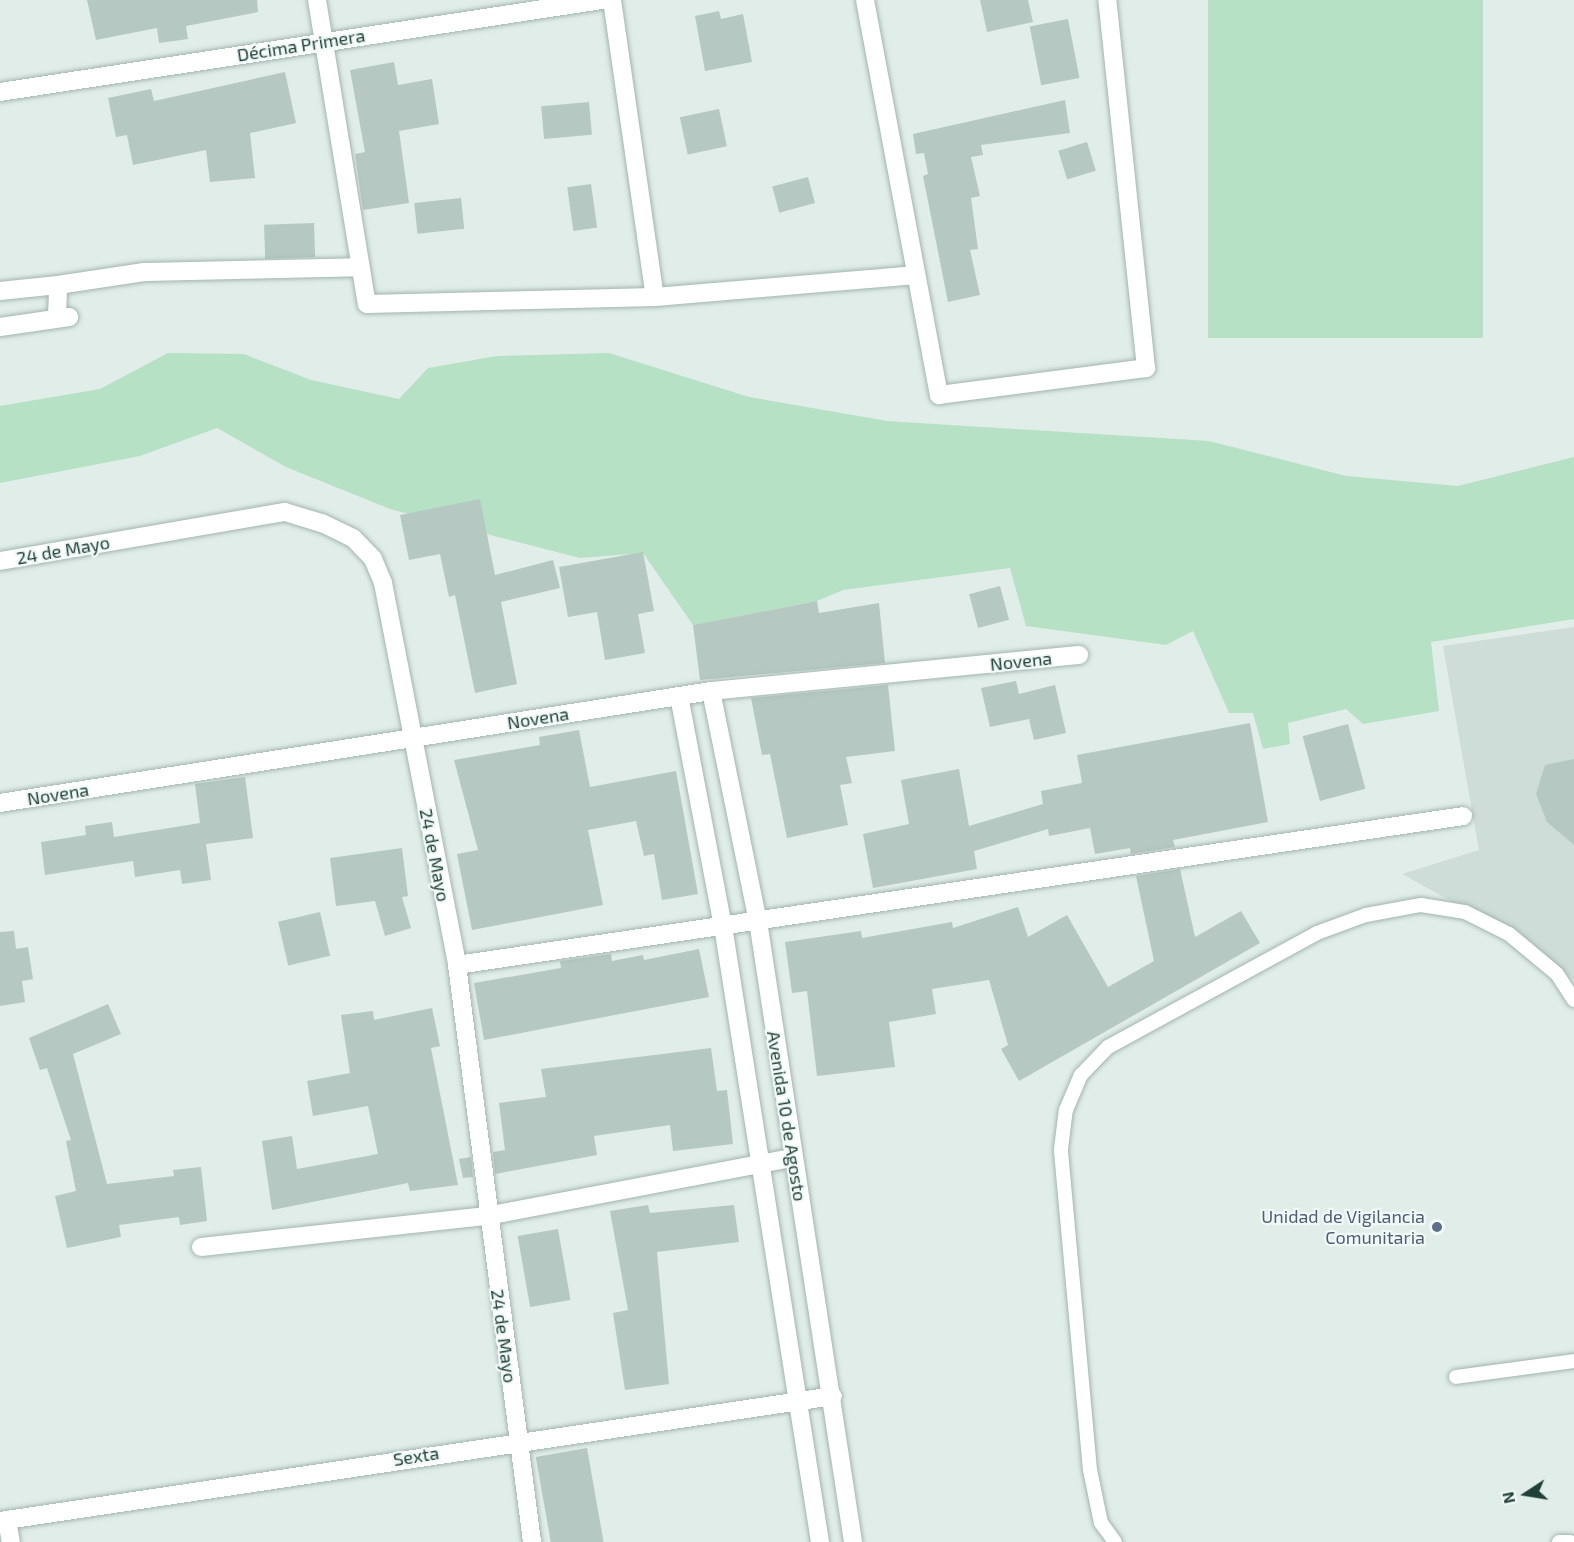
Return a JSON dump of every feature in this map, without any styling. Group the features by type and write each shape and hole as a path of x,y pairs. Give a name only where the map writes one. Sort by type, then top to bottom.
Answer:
{"street":[{"path":"317,0 367,304 655,297 916,275"},
{"name":"Décima Primera","path":"0,92 602,0"},
{"path":"612,0 655,297"},
{"path":"865,0 939,395 1146,368 1107,0"},
{"path":"0,291 144,272 360,267"},
{"path":"0,327 63,317 58,285"},
{"name":"24 de Mayo","path":"0,561 285,512 322,523 352,538 373,559 383,582 457,965 487,1216 532,1542"},
{"name":"Novena","path":"0,803 711,691 1079,655"},
{"name":"Avenida 10 de Agosto","path":"711,691 758,921 792,1158 833,1396 853,1542"},
{"name":"Avenida 10 de Agosto","path":"679,696 723,926 758,1165 820,1542"},
{"path":"457,965 1463,816"},
{"path":"201,1247 487,1216 792,1158"},
{"name":"Sexta","path":"3,1521 518,1440 796,1404 833,1396"},
{"path":"3,1521 11,1542"}],"lane":[{"path":"1115,1542 1101,1523 1090,1470 1062,1160 1066,1110 1081,1075 1108,1047 1317,933 1366,915 1421,905 1465,912 1509,934 1557,974 1574,1000"},
{"path":"1456,1377 1574,1361"},
{"path":"1559,1542 1570,1542"}],"shaded area":[{"path":"1574,627 1574,980 1537,949 1402,874 1479,850 1443,646"}],"green space":[{"path":"1208,0 1483,0 1483,338 1208,338"},
{"path":"168,353 244,354 311,380 399,399 428,368 497,356 609,353 749,397 887,421 1209,441 1346,476 1458,486 1574,457 1574,619 1431,642 1439,711 1363,724 1346,709 1288,723 1290,744 1263,749 1253,713 1229,713 1193,631 1166,645 1026,626 1010,568 843,590 817,601 693,625 643,553 580,558 390,509 286,467 217,428 140,456 0,483 0,406 100,389"}],"building":[{"path":"87,0 257,0 258,12 186,26 188,39 159,43 157,28 96,40"},
{"path":"980,0 1028,0 1033,22 987,32"},
{"path":"719,11 721,19 743,14 752,62 705,71 695,16"},
{"path":"1068,19 1079,78 1041,85 1030,26"},
{"path":"394,62 398,85 432,79 439,124 399,131 409,203 363,210 355,154 365,152 350,70"},
{"path":"285,72 296,123 250,133 255,178 210,182 206,150 133,165 127,135 116,137 108,98 151,89 154,101"},
{"path":"1065,100 1070,133 981,145 983,155 971,157 980,196 971,198 978,249 970,250 980,295 948,302 923,176 928,174 924,153 916,154 913,134"},
{"path":"589,102 592,135 544,139 541,106"},
{"path":"719,109 727,146 688,154 680,117"},
{"path":"1087,142 1096,171 1067,179 1058,151"},
{"path":"808,177 815,203 779,213 772,187"},
{"path":"591,184 597,228 573,231 567,187"},
{"path":"461,198 464,229 417,234 414,203"},
{"path":"314,223 315,257 265,259 264,225"},
{"path":"480,499 495,575 553,560 560,588 501,602 517,684 475,693 455,595 449,597 440,554 409,560 400,515"},
{"path":"643,552 654,611 638,614 645,653 605,660 597,612 568,617 559,567"},
{"path":"1000,586 1009,620 978,628 969,594"},
{"path":"817,601 819,613 879,603 885,663 700,680 693,625"},
{"path":"1016,681 1019,694 1055,685 1066,733 1034,740 1029,719 990,727 981,688"},
{"path":"888,685 895,751 846,757 852,783 840,785 848,825 787,838 770,754 762,755 751,698"},
{"path":"1250,723 1268,822 1173,840 1175,847 1131,854 1130,848 1095,854 1090,828 1049,836 1048,829 974,851 977,869 873,888 863,834 909,824 901,780 959,769 969,826 1043,804 1041,791 1082,783 1077,755"},
{"path":"1348,724 1365,789 1320,801 1303,736"},
{"path":"579,730 590,787 676,771 698,894 662,900 654,854 644,856 636,821 588,830 603,905 472,930 457,854 478,850 454,760 540,745 539,737"},
{"path":"1574,759 1574,845 1547,822 1536,794 1545,765"},
{"path":"245,777 253,838 206,844 211,880 182,884 180,870 135,877 133,861 45,875 41,842 86,835 85,826 112,822 114,837 200,823 195,784"},
{"path":"402,848 408,896 402,897 411,928 385,936 375,901 336,906 330,858"},
{"path":"1180,869 1195,937 1241,911 1260,943 1019,1081 1001,1049 1008,1045 989,980 932,989 936,1014 889,1022 895,1067 817,1076 807,991 792,993 785,942 861,931 862,938 952,922 953,928 1018,907 1028,937 1067,915 1108,987 1154,961 1136,876"},
{"path":"320,912 330,956 288,966 278,922"},
{"path":"14,931 16,949 28,947 33,979 22,981 25,1002 0,1006 0,932"},
{"path":"699,949 709,997 484,1040 474,983 561,968 560,961 611,954 612,961 643,955 644,960"},
{"path":"108,1004 121,1034 73,1054 107,1184 174,1176 173,1170 201,1167 207,1221 180,1225 179,1217 119,1225 121,1237 67,1248 55,1196 76,1191 66,1141 71,1140 47,1068 40,1070 29,1038"},
{"path":"432,1008 440,1046 431,1048 458,1185 410,1191 408,1183 272,1210 262,1141 292,1136 297,1169 378,1154 368,1106 313,1116 307,1081 350,1073 341,1015 373,1011 374,1020"},
{"path":"711,1048 717,1091 727,1090 733,1144 673,1151 670,1125 594,1136 597,1155 495,1174 493,1152 505,1150 499,1103 546,1097 541,1069"},
{"path":"471,1157 473,1177 463,1178 459,1159"},
{"path":"648,1205 650,1213 734,1205 739,1242 657,1252 669,1384 625,1390 613,1313 628,1310 610,1211"},
{"path":"558,1229 571,1300 530,1307 518,1236"},
{"path":"587,1448 604,1542 551,1542 536,1457"}],"place":[{"name":"Unidad de Vigilancia Comunitaria","path":"1437,1227"}]}
